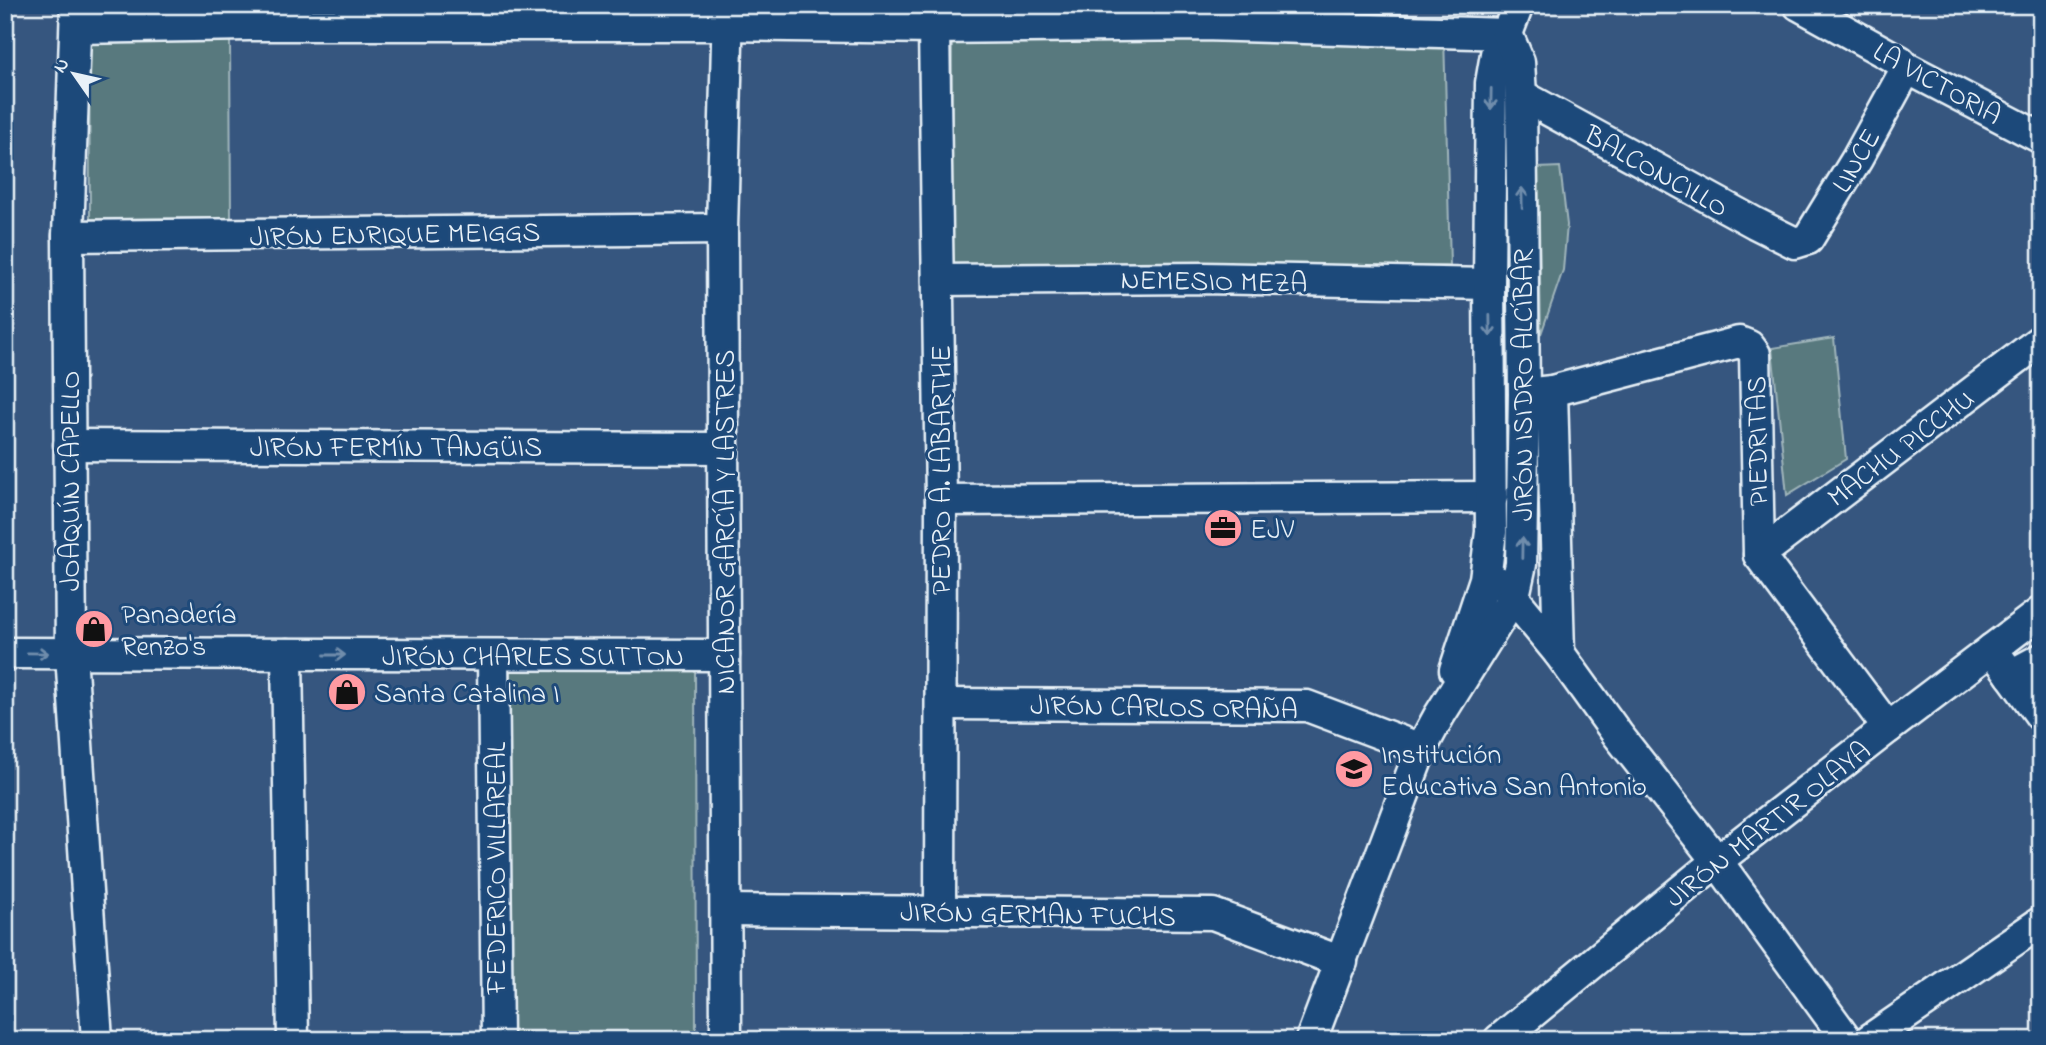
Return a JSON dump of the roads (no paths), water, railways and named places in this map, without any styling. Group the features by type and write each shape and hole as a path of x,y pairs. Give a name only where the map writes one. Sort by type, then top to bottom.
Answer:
{"street":[{"name":"JIRÓN ISIDRO ALCÍBAR","path":"1439,716 1485,579 1491,532 1491,83 1496,54 1518,5"},
{"name":"LA VICTORIA","path":"1799,5 1900,61 1905,67 2041,138"},
{"path":"76,17 249,25 728,15 934,28 1203,25 1507,34"},
{"name":"NICANOR GARCÍA Y LASTRES","path":"726,1040 722,229 728,15"},
{"name":"JOAQUÍN CAPELLO","path":"76,17 68,236 71,654 97,1040"},
{"name":"PEDRO A. LABARTHE","path":"934,28 941,500 940,911"},
{"name":"JIRÓN ISIDRO ALCÍBAR","path":"1311,1040 1421,749 1514,596 1521,564 1538,392 1519,62 1507,34"},
{"name":"LINCE","path":"1795,243 1808,239 1857,159 1905,67"},
{"name":"BALCONCILLO","path":"1521,94 1795,243"},
{"name":"JIRÓN ENRIQUE MEIGGS","path":"68,236 722,229"},
{"name":"NEMESIO MEZA","path":"938,280 1203,278 1489,285"},
{"name":"MACHU PICCHU","path":"1759,555 2041,340"},
{"name":"PIEDRITAS","path":"1538,392 1739,342 1749,346 1755,355 1759,555"},
{"path":"1538,392 1559,653"},
{"name":"JIRÓN FERMÍN TANGÜIS","path":"69,444 723,448"},
{"path":"941,500 1492,497"},
{"path":"1759,555 1888,728"},
{"path":"1487,568 1514,596 1559,653 1618,735 1717,861 1847,1040"},
{"name":"JIRÓN MARTIR OLAYA","path":"1499,1040 1717,861 2041,612"},
{"path":"1992,649 2041,716"},
{"name":"JIRÓN CHARLES SUTTON","path":"5,653 724,655"},
{"path":"286,654 293,1040"},
{"name":"FEDERICO VILLAREAL","path":"493,655 496,1040"},
{"path":"2011,675 2041,659"},
{"name":"JIRÓN CARLOS ORAÑA","path":"941,704 1307,706 1421,749"},
{"name":"JIRÓN GERMAN FUCHS","path":"726,910 1213,914 1342,962"},
{"path":"1869,1040 2041,922"}],"place":[{"name":"EJV","path":"1223,528"},
{"name":"Panadería Renzo's","path":"94,629"},
{"name":"Santa Catalina I","path":"347,692"},
{"name":"Institución Educativa San Antonio","path":"1354,769"}]}
